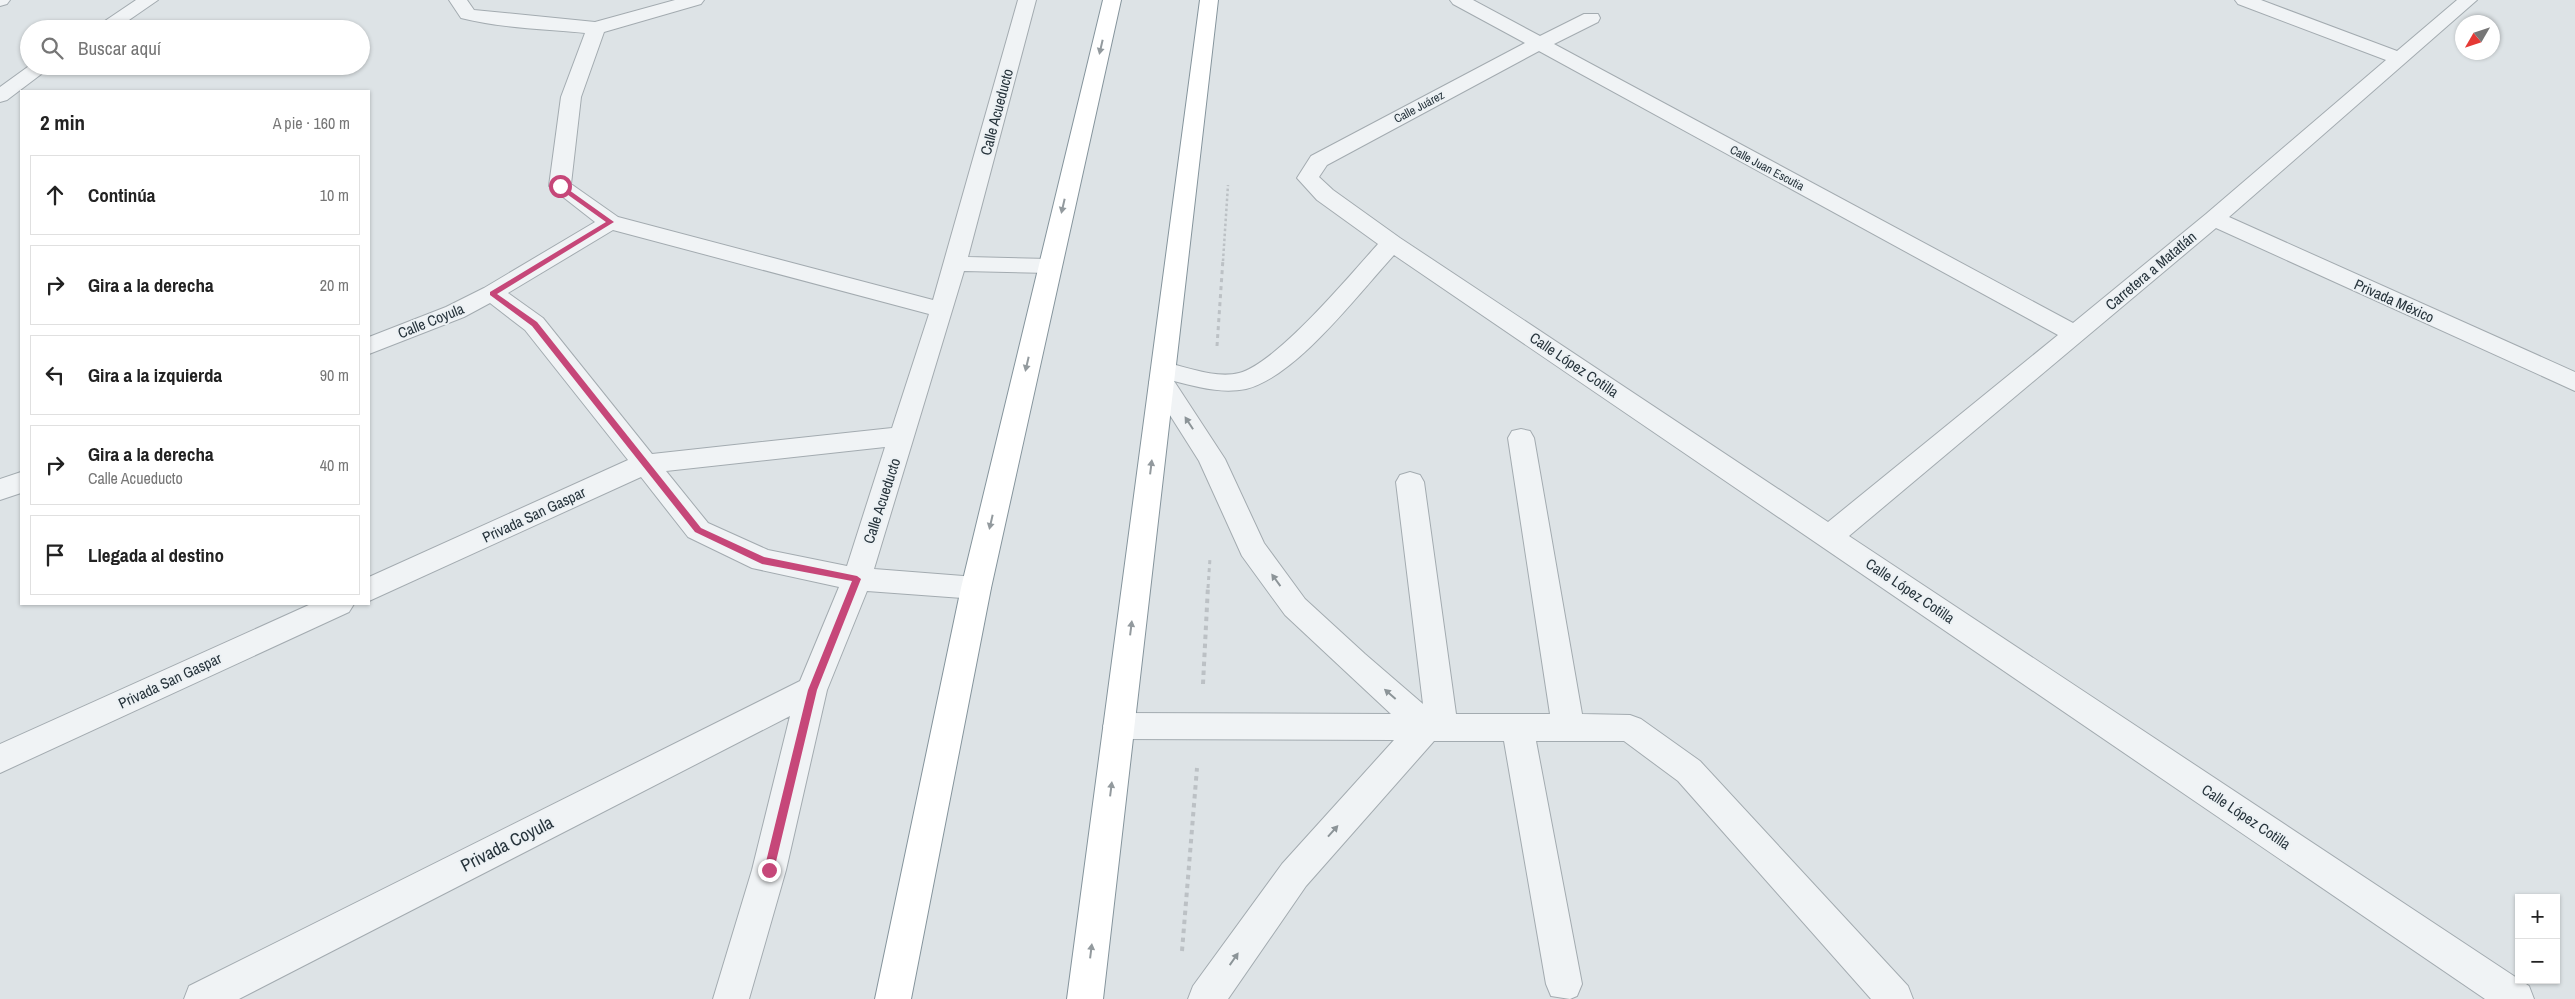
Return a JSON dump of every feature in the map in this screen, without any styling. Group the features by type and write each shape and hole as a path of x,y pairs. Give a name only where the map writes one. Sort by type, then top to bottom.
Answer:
{"highway":[{"path":"893,999 976,588 1112,0"},
{"path":"1085,999 1209,0"}],"street":[{"path":"117,20 149,0"},
{"path":"458,0 468,14 496,19 596,28 695,0"},
{"name":"Calle Acueducto","path":"731,999 769,870 812,690 857,579 942,310 1027,0"},
{"name":"Calle Juan Escutia","path":"1460,0 2075,334"},
{"path":"2244,0 2400,60"},
{"name":"Carretera a Matatlán","path":"1829,537 2214,219 2468,0"},
{"name":"Calle Juárez","path":"1308,178 1319,160 1591,18"},
{"path":"596,28 571,97 560,186 610,222 942,310"},
{"path":"0,96 29,75"},
{"name":"Calle López Cotilla","path":"1308,178 1325,195 1392,242 2516,999"},
{"name":"Privada México","path":"2214,219 2575,382"},
{"name":"Calle Coyula","path":"370,346 455,312 492,294 610,222"},
{"path":"1163,376 1215,383 1247,380 1279,362 1392,242"},
{"path":"956,264 1049,266"},
{"path":"492,294 534,324 698,530 762,560 857,579 976,588"},
{"path":"1163,376 1212,458 1252,548 1295,607 1354,663 1435,726"},
{"name":"Privada San Gaspar","path":"370,590 644,464 902,436"},
{"path":"1521,438 1568,728"},
{"path":"0,490 20,482"},
{"path":"1206,999 1294,875 1435,726 1410,482"},
{"name":"Privada San Gaspar","path":"0,759 337,605"},
{"name":"Privada Coyula","path":"202,999 812,690"},
{"path":"1119,726 1630,728 1689,771 1895,999"},
{"path":"1518,728 1564,984"}],"path":[{"path":"1215,383 1229,177"}],"route":[{"path":"560,186 610,222 492,294 534,324 698,530 762,560 857,579 812,690 769,870"}]}
